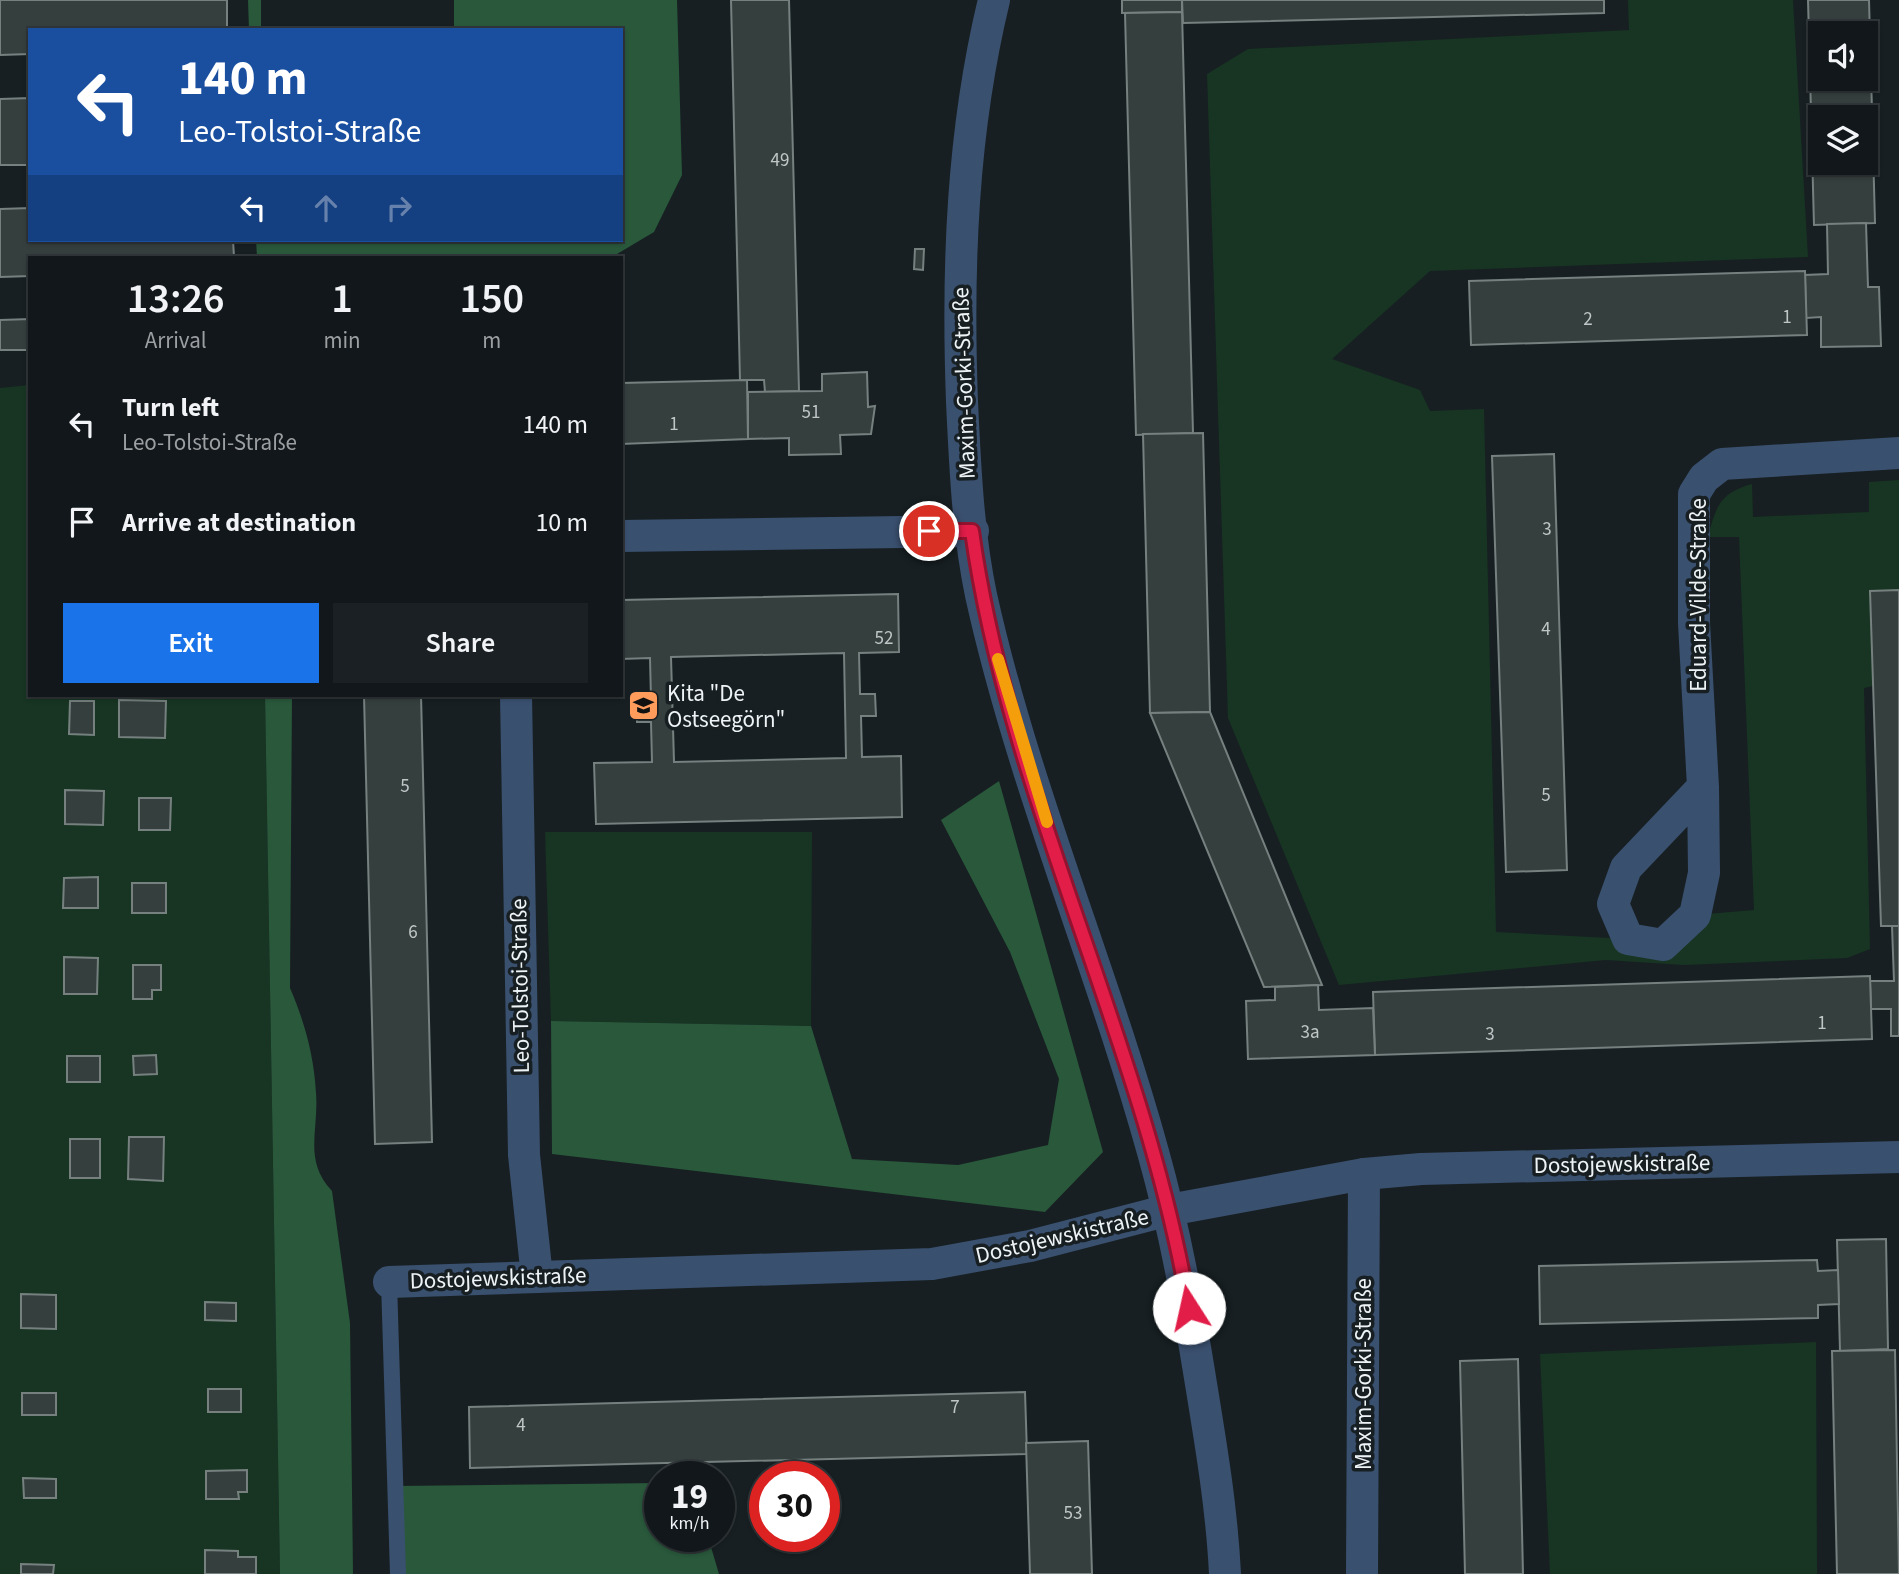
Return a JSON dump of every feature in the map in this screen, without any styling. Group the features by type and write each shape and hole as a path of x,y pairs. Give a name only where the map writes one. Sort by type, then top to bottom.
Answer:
{"street":[{"name":"Maxim-Gorki-Straße","path":"994,0 971,120 962,220 961,371 965,467 972,531 981,592 1014,720 1142,1115 1169,1210 1181,1262 1223,1518 1225,1574"},
{"name":"Eduard-Vilde-Straße","path":"1703,787 1626,868 1613,904 1628,939 1663,944 1695,915 1703,873 1703,787 1694,623 1694,494 1704,478 1722,464 1899,453"},
{"path":"623,536 972,531"},
{"name":"Leo-Tolstoi-Straße","path":"516,697 524,1155 537,1277"},
{"name":"Dostojewskistraße","path":"389,1282 932,1264 1030,1246 1169,1210 1364,1174 1421,1169 1899,1157"},
{"name":"Maxim-Gorki-Straße","path":"1362,1574 1364,1174"}],"lane":[{"path":"389,1282 398,1574"}],"green space":[{"path":"248,0 261,0 261,28 249,28"},
{"path":"454,0 677,0 682,175 654,232 614,256 257,256 256,242 623,242 623,28 454,28"},
{"path":"1628,0 1793,0 1808,257 1430,271 1332,359 1420,390 1430,411 1484,409 1496,932 1628,939 1663,944 1695,915 1754,910 1739,537 1708,537 1714,517 1726,497 1752,484 1753,517 1869,512 1869,482 1899,480 1899,590 1870,591 1873,686 1864,688 1870,949 1847,958 1684,965 1606,960 1339,985 1228,718 1207,74 1248,49 1629,30"},
{"path":"28,385 28,697 265,697 280,1574 0,1574 0,388"},
{"path":"265,697 292,697 290,988 311,1053 316,1093 315,1156 323,1179 332,1191 350,1323 353,1574 280,1574"},
{"path":"999,781 1103,1152 1045,1212 552,1154 551,1021 811,1026 852,1159 958,1165 1048,1145 1059,1079 1010,952 941,820"},
{"path":"545,832 812,832 811,1026 551,1021"},
{"path":"1816,1342 1817,1574 1550,1574 1540,1354"},
{"path":"644,1483 644,1552 712,1552 719,1574 398,1574 396,1486"}],"building":[{"path":"0,0 227,0 227,28 28,28 28,54 0,55"},
{"path":"731,0 789,0 799,391 765,392 764,380 740,380"},
{"path":"1122,0 1182,0 1182,12 1122,13"},
{"path":"1182,0 1604,0 1604,13 1183,23"},
{"path":"1808,0 1869,0 1870,21 1809,21"},
{"path":"1182,12 1193,433 1136,435 1125,13"},
{"path":"1810,91 1871,91 1872,105 1811,105"},
{"path":"28,98 28,165 0,165 0,99"},
{"path":"1813,175 1874,175 1875,223 1814,225"},
{"path":"28,208 28,242 233,242 234,256 28,256 28,276 0,277 0,209"},
{"path":"1866,223 1868,287 1879,287 1881,346 1821,347 1821,317 1806,318 1805,275 1828,274 1827,224"},
{"path":"915,249 924,249 923,270 914,269"},
{"path":"1805,271 1807,335 1471,345 1469,281"},
{"path":"28,319 28,350 0,350 0,320"},
{"path":"867,372 868,407 875,406 871,434 840,435 841,454 789,455 789,438 748,439 748,392 822,391 822,374"},
{"path":"747,380 748,439 623,444 623,383"},
{"path":"1203,433 1210,712 1150,713 1143,434"},
{"path":"1554,454 1567,870 1506,872 1492,456"},
{"path":"1899,590 1899,926 1881,926 1870,591"},
{"path":"898,594 899,652 859,653 860,694 875,694 876,716 861,716 862,757 901,756 902,817 596,824 594,763 652,762 651,722 637,722 636,699 651,699 650,658 623,659 623,600","holes":["844,653 846,758 674,762 671,657"]},
{"path":"364,697 421,697 432,1142 375,1144"},
{"path":"119,700 166,701 165,738 119,737"},
{"path":"70,701 94,701 94,735 69,734"},
{"path":"1210,712 1322,985 1264,987 1150,713"},
{"path":"65,790 104,791 103,825 65,824"},
{"path":"139,798 171,798 170,830 139,830"},
{"path":"98,877 98,908 63,908 64,878"},
{"path":"132,883 166,883 166,913 132,913"},
{"path":"1892,926 1899,926 1899,1036 1891,1036 1891,1009 1871,1009 1870,981 1894,981"},
{"path":"64,957 98,958 97,994 64,994"},
{"path":"133,965 161,965 161,990 152,990 152,999 133,999"},
{"path":"1870,976 1872,1039 1375,1055 1373,992"},
{"path":"1318,985 1319,1010 1373,1008 1375,1055 1248,1059 1246,1001 1275,1000 1275,987"},
{"path":"156,1055 157,1074 134,1075 133,1056"},
{"path":"67,1056 100,1056 100,1082 67,1082"},
{"path":"129,1137 164,1137 163,1181 128,1179"},
{"path":"70,1139 100,1139 100,1178 70,1178"},
{"path":"1886,1239 1888,1349 1840,1351 1837,1240"},
{"path":"1817,1260 1818,1271 1838,1270 1839,1304 1818,1305 1818,1318 1540,1324 1539,1266"},
{"path":"21,1294 56,1295 56,1329 21,1328"},
{"path":"205,1302 236,1303 236,1321 205,1320"},
{"path":"1895,1350 1899,1574 1837,1574 1832,1351"},
{"path":"1518,1359 1523,1574 1465,1574 1460,1361"},
{"path":"208,1389 241,1389 241,1412 208,1412"},
{"path":"1025,1392 1027,1454 644,1461 644,1464 470,1468 469,1407"},
{"path":"22,1393 56,1393 56,1415 22,1415"},
{"path":"1088,1441 1092,1574 1030,1574 1026,1443"},
{"path":"247,1470 247,1492 238,1492 239,1499 206,1499 206,1471"},
{"path":"23,1478 56,1479 56,1498 24,1498"},
{"path":"205,1550 238,1551 238,1557 256,1557 256,1574 205,1574"},
{"path":"21,1564 54,1565 53,1574 21,1574"}],"slow traffic":[{"path":"998,659 1014,720 1047,822"}],"place":[{"name":"Kita \"De Ostseegörn\"","path":"644,706"}],"route":[{"path":"929,531 972,531 981,592 1014,720 1142,1115 1169,1210 1189,1308"}]}
